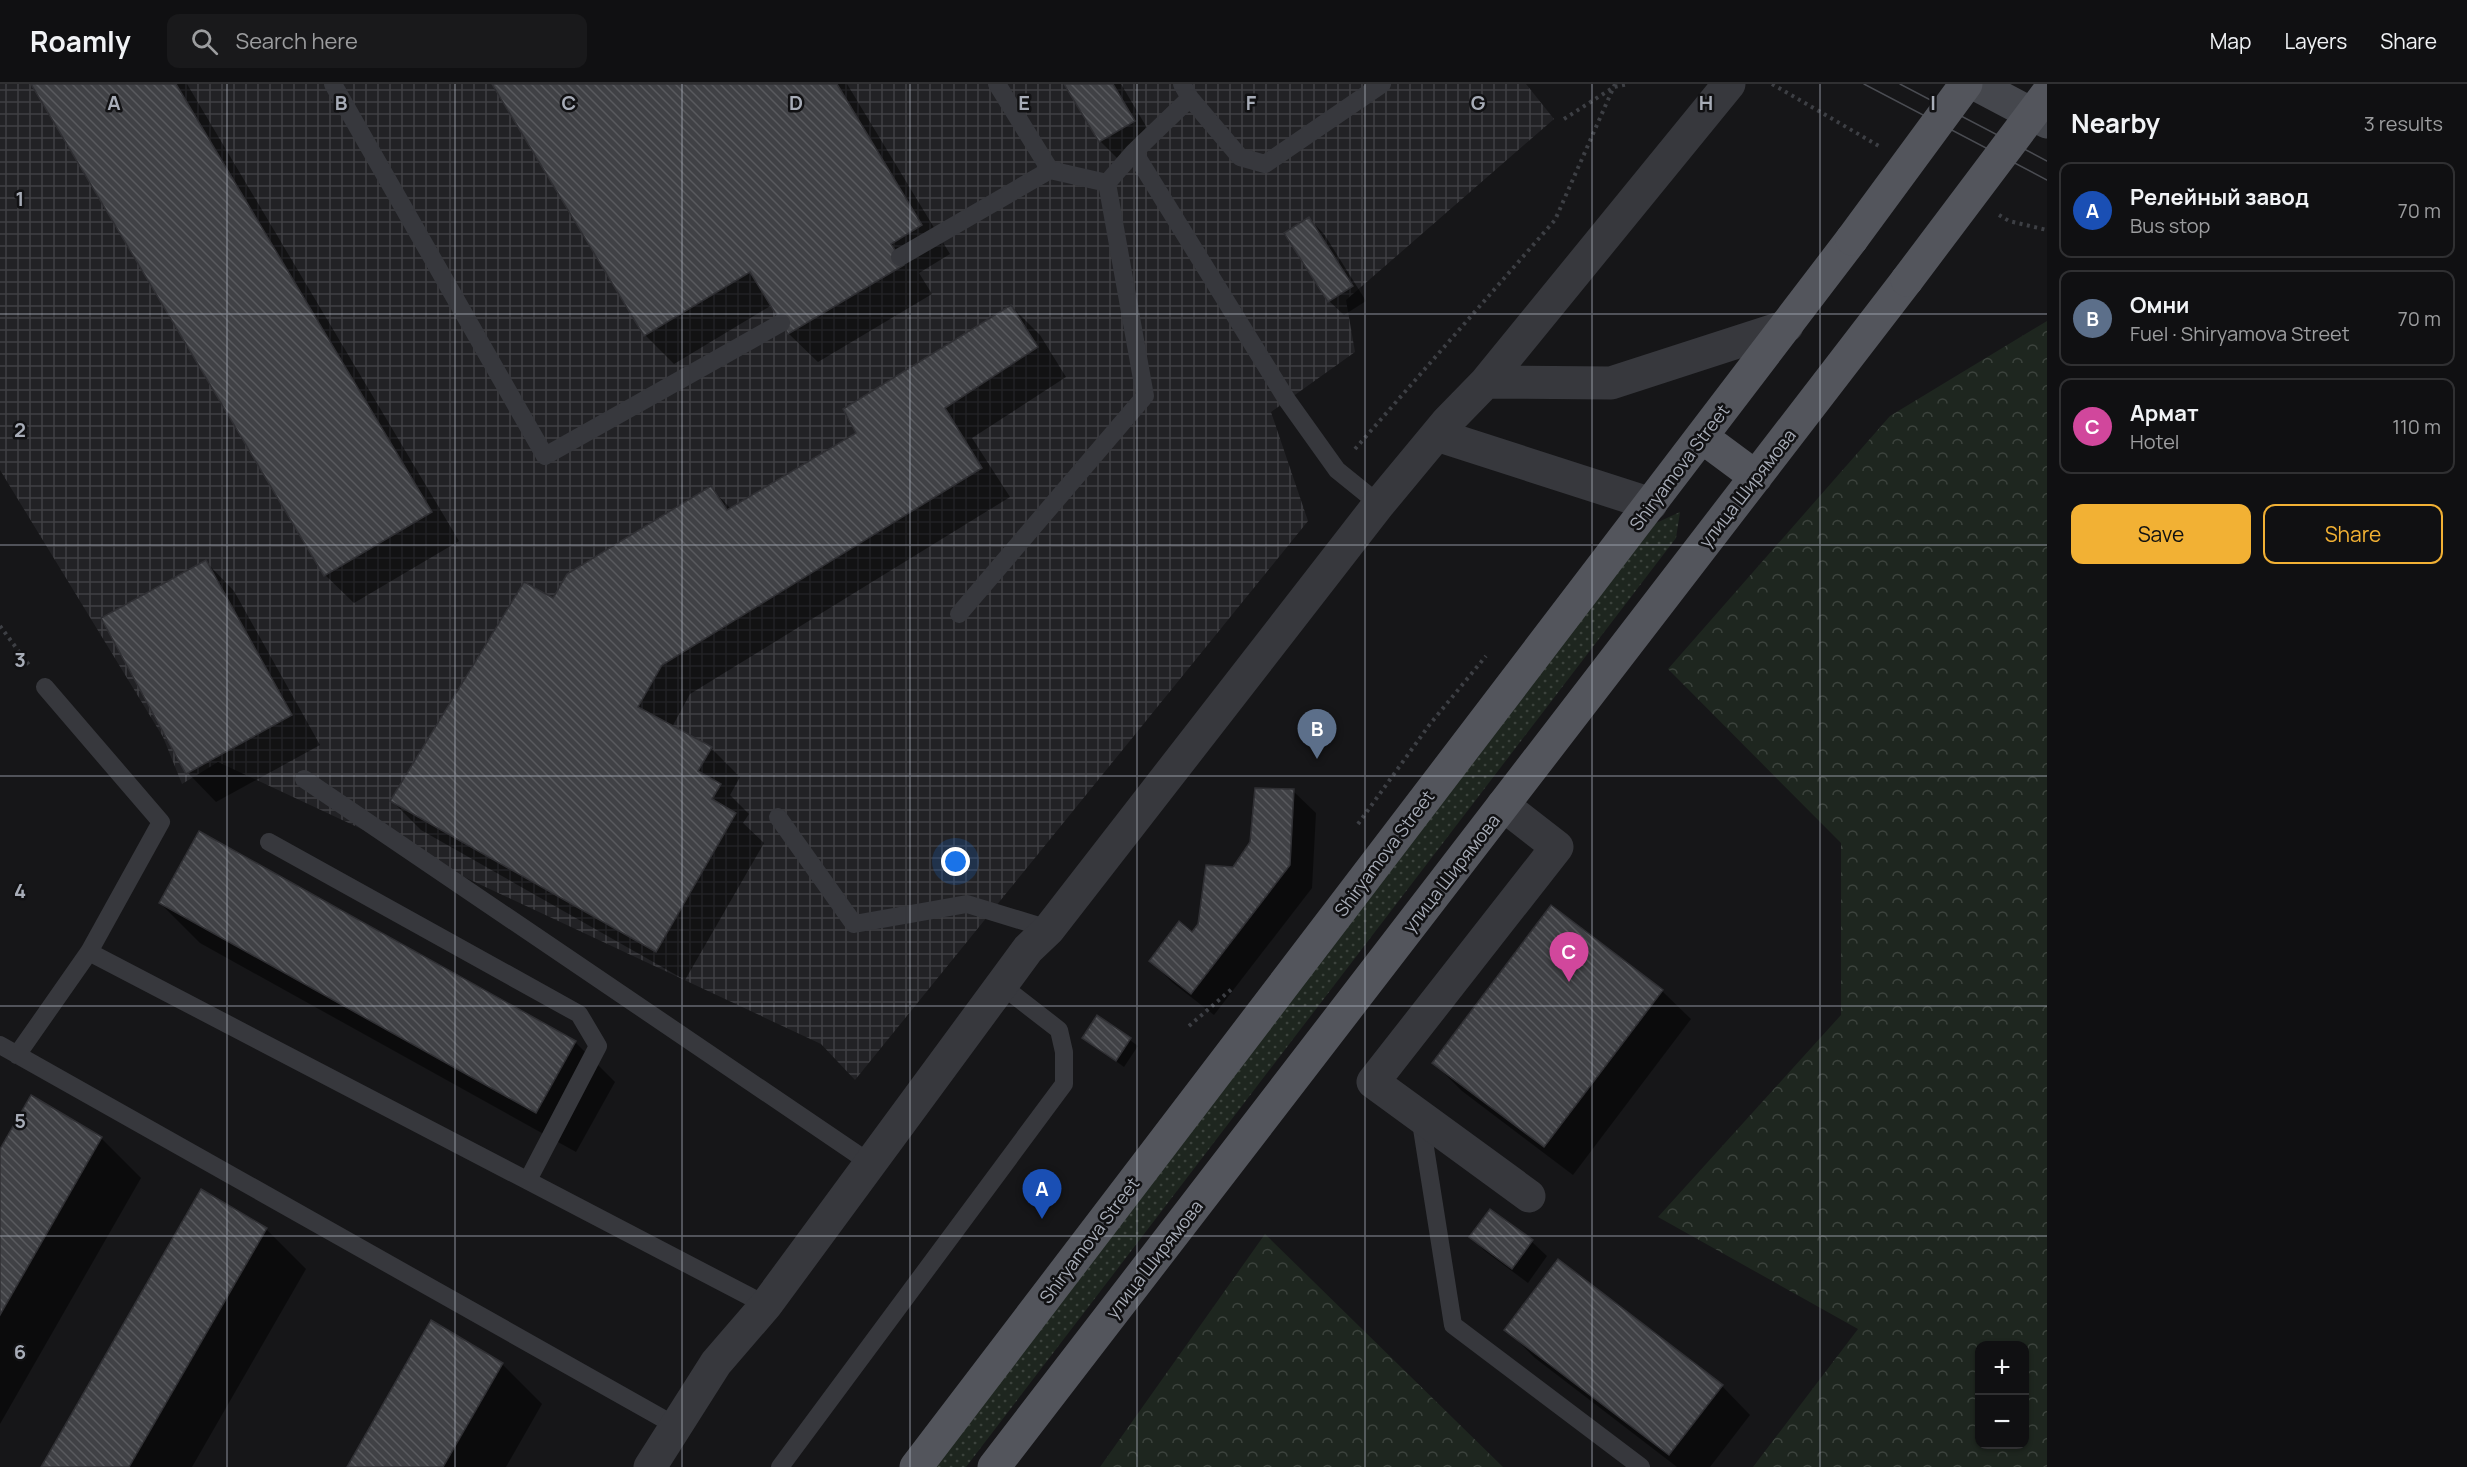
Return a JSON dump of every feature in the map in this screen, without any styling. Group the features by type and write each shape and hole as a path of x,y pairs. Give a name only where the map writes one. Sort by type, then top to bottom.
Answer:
{"main road":[{"name":"Shiryamova Street","path":"916,1467 1652,504 1966,84"},
{"path":"1975,84 2047,122"},
{"name":"улица Ширямова","path":"994,1467 1756,477 2047,94"},
{"path":"1702,437 1756,477"}],"street":[{"path":"650,1467 716,1363 766,1305 1028,949 1049,929 1379,504 1437,435 1486,382 1729,84"},
{"path":"1486,382 1611,383 1787,326"},
{"path":"1437,435 1652,504"},
{"path":"1503,805 1557,847 1373,1082 1529,1196"}],"lane":[{"path":"333,84 545,456 781,323"},
{"path":"997,84 1050,170"},
{"path":"1107,183 1186,91 1240,157 1265,164 1382,84"},
{"path":"1134,152 1287,400 1337,470 1379,504"},
{"path":"900,257 1050,170 1107,183"},
{"path":"959,614 1145,396 1107,183"},
{"path":"17,1055 89,952 161,822 45,687"},
{"path":"304,779 870,1164"},
{"path":"778,817 854,924 967,904 1049,929"},
{"path":"269,842 579,1014 598,1046 528,1180"},
{"path":"89,952 766,1305"},
{"path":"780,1467 1064,1084 1064,1052 1059,1030 1001,985"},
{"path":"0,1045 676,1426"},
{"path":"1420,1116 1453,1325 1641,1467"}],"path":[{"path":"1564,119 1615,86 1629,84"},
{"path":"1337,470 1555,220 1615,86"},
{"path":"0,626 45,687"}],"shaded area":[{"path":"0,84 1526,84 1554,119 1346,300 1355,352 1271,412 1308,521 855,1080 821,1044 218,762 182,784 163,737 0,470"}],"green space":[{"path":"2047,321 2047,1467 1753,1467 1858,1329 1658,1217 1841,1015 1841,843 1668,669 1890,416"},
{"path":"1680,512 1676,538 966,1467 929,1467 1656,523"},
{"path":"1265,1234 1503,1467 1100,1467"}],"building":[{"path":"31,84 176,84 432,512 324,576"},
{"path":"492,84 837,84 922,225 891,244 904,265 788,334 750,272 644,336"},
{"path":"1064,84 1113,84 1135,121 1099,142"},
{"path":"1309,217 1353,286 1328,302 1284,233"},
{"path":"1011,305 1038,347 945,408 982,468 662,665 638,707 712,747 698,771 721,784 712,799 736,813 656,952 390,801 524,582 553,598 567,574 711,486 727,510 856,433 843,409"},
{"path":"206,560 292,715 186,774 101,618"},
{"path":"1255,788 1294,789 1290,865 1191,994 1149,961 1179,921 1192,932 1198,924 1206,865 1233,867 1250,842"},
{"path":"199,831 576,1041 536,1113 159,903"},
{"path":"1551,905 1663,990 1544,1147 1432,1063"},
{"path":"1097,1015 1131,1038 1116,1061 1082,1038"},
{"path":"31,1095 102,1137 0,1315 0,1149"},
{"path":"201,1189 267,1228 129,1467 41,1467"},
{"path":"1490,1209 1533,1240 1512,1269 1469,1237"},
{"path":"1558,1259 1723,1385 1669,1455 1504,1330"},
{"path":"431,1320 503,1363 443,1467 347,1467"}],"tram line":[{"path":"1864,84 2047,180"},
{"path":"1900,84 2047,161"}],"place":[{"name":"Омни","path":"1317,759"},
{"name":"Армат","path":"1569,982"},
{"name":"Релейный завод","path":"1042,1219"}]}
